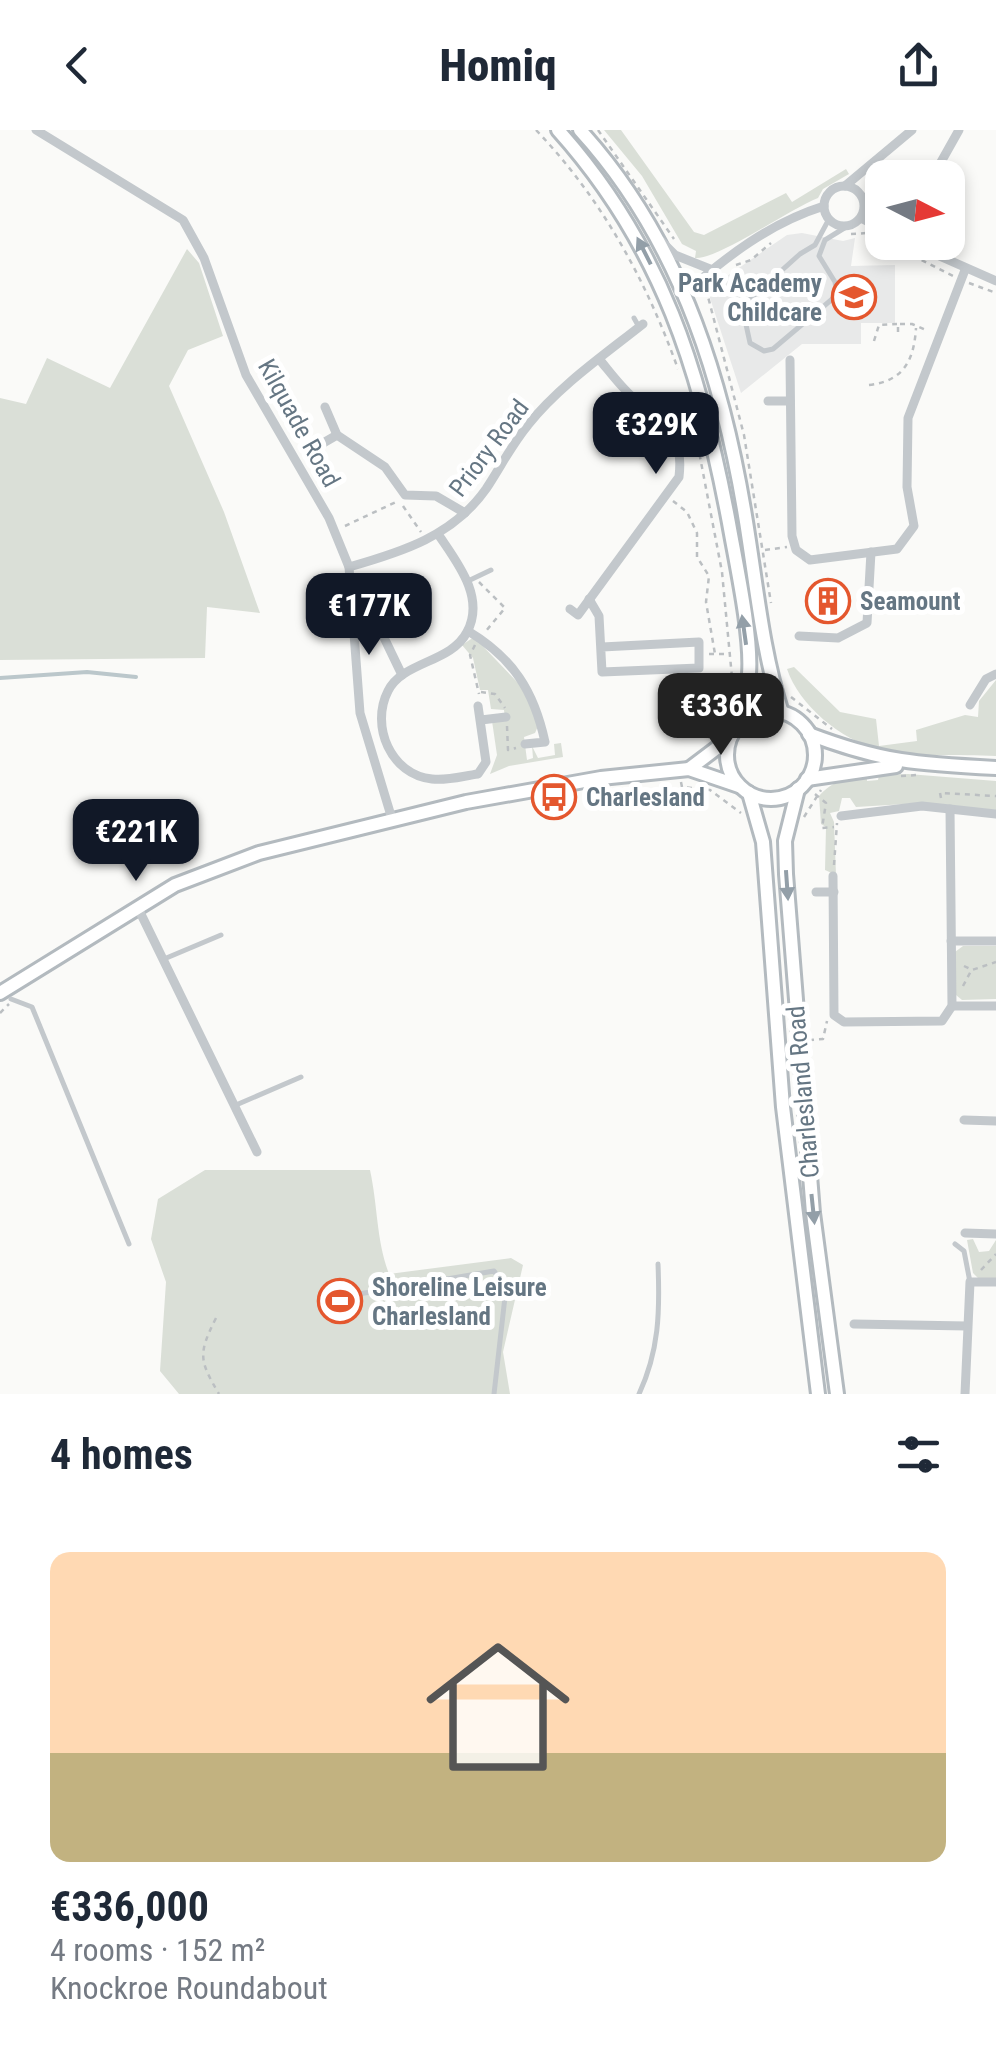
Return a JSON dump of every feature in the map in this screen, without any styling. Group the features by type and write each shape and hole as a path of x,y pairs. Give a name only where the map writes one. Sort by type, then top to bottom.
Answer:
{"main road":[{"path":"558,130 635,234 684,338 714,443 732,541 749,675 728,766 744,790"},
{"path":"580,130 658,237 685,294 728,421 765,660 782,713 809,734 830,735 908,764"},
{"path":"689,770 758,713 782,713"},
{"path":"803,784 814,756 809,734"},
{"path":"6,996 138,908 215,868 392,819 600,778 689,770 774,799 831,772 908,764 996,768"},
{"name":"Charlesland Road","path":"803,784 786,841 786,874 813,1214 837,1394"},
{"name":"Charlesland Road","path":"744,790 763,842 783,1106 818,1394"}],"street":[{"name":"Kilquade Road","path":"36,130 159,202 187,226 204,258 246,374 336,532 350,567 360,712 392,819"},
{"path":"685,294 710,269 788,217 824,206 833,190 845,186 912,130"},
{"path":"942,160 959,130"},
{"path":"860,218 862,169"},
{"path":"845,186 861,196"},
{"path":"824,206 828,219 846,226 860,218"},
{"path":"860,218 865,220"},
{"path":"658,237 675,255 710,269"},
{"path":"938,260 963,275 996,281"},
{"path":"790,360 794,546 810,560 897,549 914,526 907,487 908,418 963,275"},
{"name":"Priory Road","path":"350,567 426,541 466,513 527,425 639,323"},
{"path":"570,609 578,615 680,477 672,431 664,418 635,400 600,359"},
{"path":"768,400 790,400"},
{"path":"325,407 336,434 385,466 402,498 436,496 466,513"},
{"path":"318,446 336,434"},
{"path":"438,534 468,581 472,603 468,631 446,654 402,675 389,688 381,726 396,762 411,774 449,779 484,769 478,706"},
{"path":"799,636 838,638 867,623 870,552"},
{"path":"589,599 599,616 602,672 699,668 698,642 602,647"},
{"path":"376,621 402,675"},
{"path":"468,631 510,662 532,695 546,742 525,744"},
{"path":"970,705 986,679 996,674"},
{"path":"481,720 506,717"},
{"path":"841,816 922,806 996,814"},
{"path":"834,876 834,1016 844,1022 942,1021 952,1006 952,809"},
{"path":"816,892 834,892"},
{"path":"138,908 257,1152"},
{"path":"951,941 996,940"},
{"path":"952,1006 996,1006"},
{"path":"964,1120 996,1121"},
{"path":"965,1234 996,1234"},
{"path":"983,1234 983,1246"},
{"path":"966,1394 970,1282 996,1282"},
{"path":"854,1324 967,1326"}],"lane":[{"path":"828,219 811,250 748,298 742,316 750,343 764,351 773,349 836,296 836,282 820,256 832,234 846,226"},
{"path":"468,581 491,570"},
{"path":"164,959 221,934"},
{"path":"6,996 32,1007 129,1244"},
{"path":"236,1104 302,1077"},
{"path":"955,1244 964,1251 970,1282"},
{"path":"638,1394 653,1364 658,1336 658,1264"},
{"path":"341,1297 494,1271 506,1288 494,1394"}],"path":[{"path":"536,130 579,180 617,235 653,304 679,372"},
{"path":"598,130 634,175 679,248"},
{"path":"832,234 865,233"},
{"path":"732,266 751,260 775,237"},
{"path":"927,260 996,293"},
{"path":"702,278 744,435 773,616"},
{"path":"898,324 898,332"},
{"path":"874,341 879,325 912,324 940,334"},
{"path":"869,385 888,380 907,367 914,354 916,328"},
{"path":"692,415 732,654 734,690"},
{"path":"666,496 687,512 697,533 697,558 708,576 706,602 715,654"},
{"path":"336,532 402,498 426,541"},
{"path":"764,550 794,546"},
{"path":"699,654 732,654"},
{"path":"708,738 734,690 749,675"},
{"path":"786,692 830,735 847,738"},
{"path":"800,825 815,794 830,784 831,772"},
{"path":"892,776 922,776"},
{"path":"952,809 954,800 939,798 940,793 996,796"},
{"path":"815,794 826,804 822,828 835,827"},
{"path":"834,876 835,827 841,816"},
{"path":"951,956 972,970"},
{"path":"952,990 960,990 972,970 996,962"},
{"path":"808,1040 823,1039 827,1019 834,1016"},
{"path":"970,1282 996,1254"},
{"path":"216,1318 203,1343 201,1363 218,1394"}],"shaded area":[{"path":"604,130 621,130 694,232 704,235 786,193 792,202 846,169 849,174 823,189 818,198 736,243 695,258 696,251 682,244 642,176"},
{"path":"802,233 843,241 855,238 851,266 895,265 895,323 861,323 861,344 802,344 741,393 710,298 711,287 787,235"},
{"path":"187,249 199,263 223,336 188,350 169,386 224,512 260,613 207,607 205,658 0,660 0,398 26,404 47,358 110,388"},
{"path":"474,637 520,685 539,724 535,733 524,737 527,760 533,758 532,746 538,758 555,755 554,744 561,743 563,757 509,766 490,774 497,755 492,721 505,720 504,710 491,709 488,690 480,690 473,658 462,645"},
{"path":"794,667 840,712 876,719 879,746 917,741 916,730 965,715 978,717 979,701 996,680 996,756 907,754 878,749 850,738 811,708 787,669"},
{"path":"879,775 996,781 996,810 922,803 856,807 850,798 842,798 839,811 830,813 834,822 836,875 825,870 826,827 821,824 819,796 847,779 867,776 867,781 878,780"},
{"path":"963,946 996,946 996,999 962,1000 956,995 955,952"},
{"name":"Shoreline Leisure Charlesland","path":"205,1170 370,1170 389,1274 511,1258 523,1265 503,1352 510,1394 179,1394 160,1371 166,1282 151,1239 158,1199"},
{"path":"973,1239 979,1252 989,1251 996,1240 996,1278 979,1279 973,1273 967,1240"}],"waterway":[{"path":"0,678 87,672 136,677"}],"place":[{"name":"Park Academy Childcare","path":"854,297"},
{"name":"Seamount","path":"828,601"},
{"name":"Charlesland","path":"554,797"},
{"name":"Shoreline Leisure Charlesland","path":"340,1301"}]}
